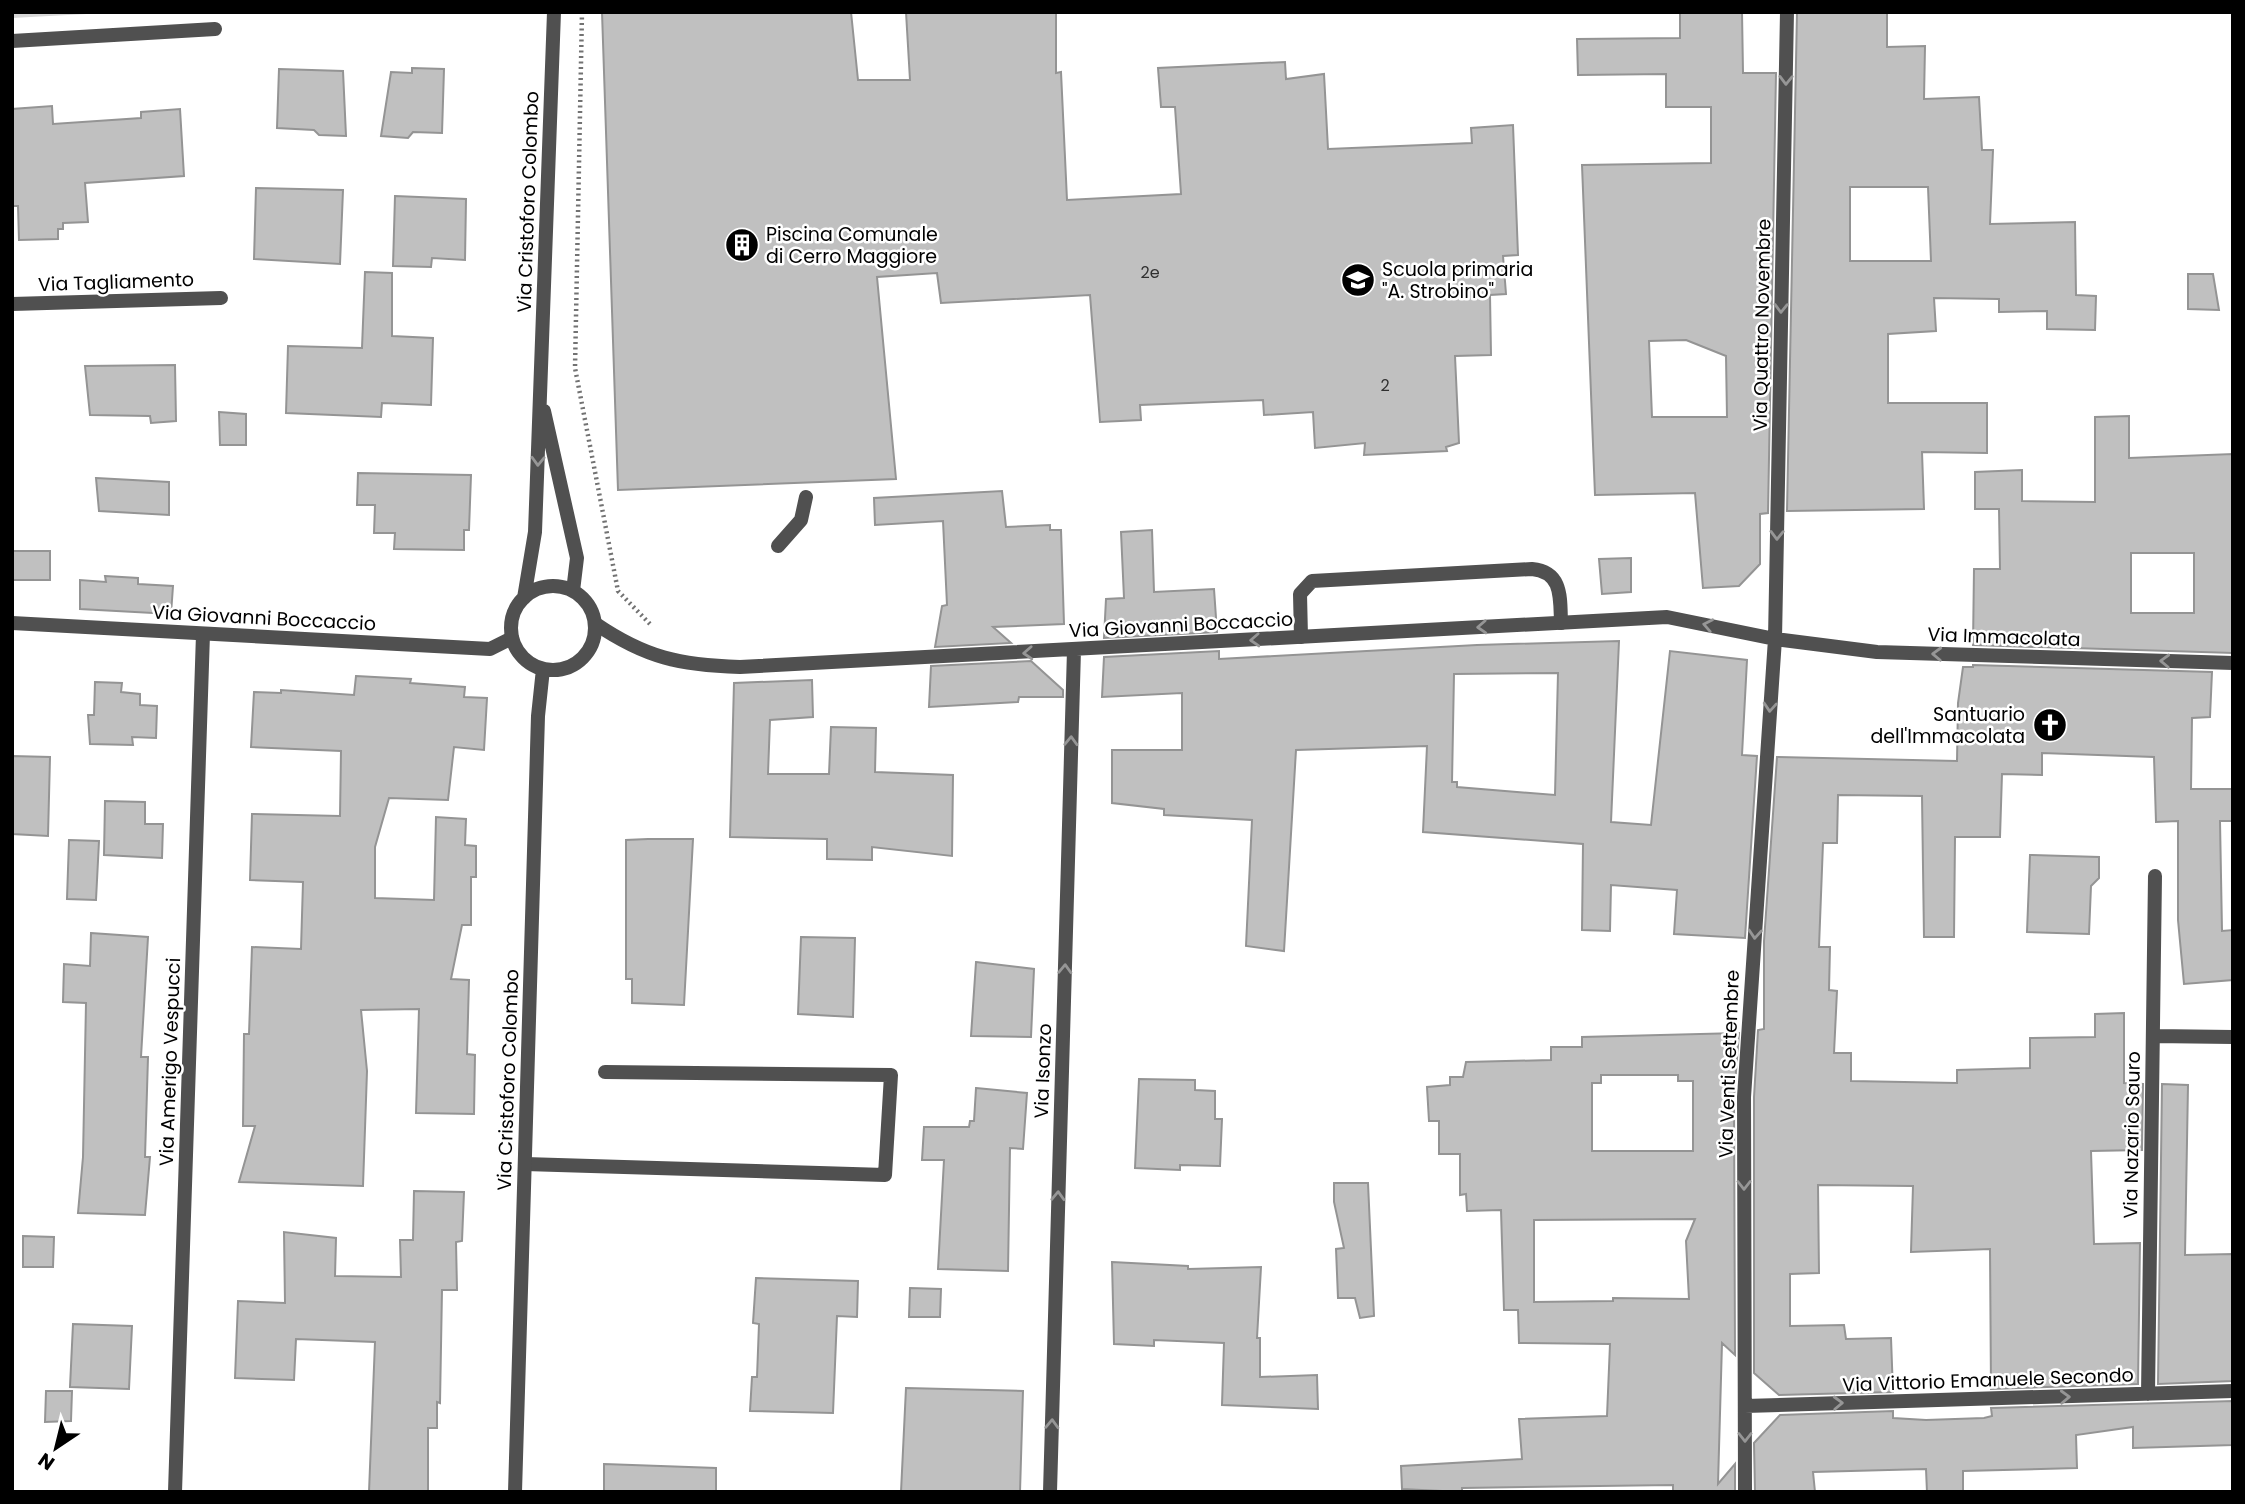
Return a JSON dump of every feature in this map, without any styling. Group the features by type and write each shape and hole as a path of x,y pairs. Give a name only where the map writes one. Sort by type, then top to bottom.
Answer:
{"street":[{"name":"Via Cristoforo Colombo","path":"512,638 513,616 524,598 535,532 554,12"},
{"name":"Via Quattro Novembre","path":"1775,639 1787,12"},
{"path":"12,41 215,29"},
{"name":"Via Tagliamento","path":"12,304 221,298"},
{"name":"Via Cristoforo Colombo","path":"540,392 577,558 573,591"},
{"path":"778,546 801,520 806,497"},
{"path":"1301,637 1300,594 1312,581 1543,570 1553,576 1558,584 1561,623"},
{"path":"512,638 523,657 543,669 556,670 581,660 590,650 596,624 584,598 573,591 547,586 524,598"},
{"name":"Via Giovanni Boccaccio","path":"596,624 645,654 706,666 740,667 1668,617 1775,639"},
{"name":"Via Giovanni Boccaccio","path":"12,623 490,649 512,638"},
{"name":"Via Amerigo Vespucci","path":"175,1492 203,634"},
{"name":"Via Immacolata","path":"1775,639 1877,652 2233,663"},
{"name":"Via Venti Settembre","path":"1745,1492 1744,1097 1775,639"},
{"name":"Via Isonzo","path":"1050,1492 1074,650"},
{"name":"Via Cristoforo Colombo","path":"515,1492 538,716 543,669"},
{"name":"Via Nazario Sauro","path":"2148,1394 2155,876"},
{"path":"2152,1036 2233,1037"},
{"path":"525,1164 885,1175 891,1075 605,1072"},
{"name":"Via Vittorio Emanuele Secondo","path":"1745,1406 2233,1391"}],"path":[{"path":"582,12 575,368 618,591 653,627"}],"shaded area":[{"path":"12,12 124,12 12,18"}],"building":[{"path":"602,12 851,12 858,80 910,80 906,12 1056,12 1056,73 1061,72 1067,200 1181,194 1175,107 1161,107 1158,68 1285,62 1286,79 1324,74 1328,149 1472,143 1471,128 1513,125 1518,255 1503,256 1506,294 1490,295 1491,355 1455,356 1459,443 1446,447 1447,451 1364,455 1365,443 1315,448 1313,412 1264,415 1263,400 1140,405 1141,420 1100,422 1090,295 941,303 937,273 877,277 896,479 618,490"},
{"path":"1680,12 1742,12 1743,73 1776,73 1768,513 1760,514 1760,564 1739,586 1703,588 1695,493 1595,495 1582,165 1711,163 1711,107 1666,107 1666,74 1578,75 1577,39 1680,38","holes":["1686,340 1726,356 1727,417 1652,417 1649,341"]},
{"path":"1797,12 1887,12 1887,47 1925,46 1924,99 1979,97 1982,150 1993,150 1990,224 2075,222 2076,295 2096,296 2095,330 2047,329 2047,311 1999,312 1999,299 1934,298 1936,331 1888,334 1888,403 1987,403 1987,453 1922,452 1924,509 1787,511","holes":["1850,187 1928,187 1931,261 1850,261"]},
{"path":"412,68 444,69 442,133 413,132 408,138 381,136 391,72 412,73"},
{"path":"279,69 343,71 346,136 319,135 314,130 277,128"},
{"path":"52,106 53,124 141,118 141,112 180,109 184,176 85,183 88,222 63,223 63,229 58,229 58,239 19,240 18,206 12,206 12,109"},
{"path":"256,188 343,190 340,264 254,259"},
{"path":"395,196 466,199 465,260 432,258 431,267 393,266"},
{"path":"365,272 392,273 392,336 433,338 431,405 382,403 381,417 286,413 288,346 362,348"},
{"path":"2188,274 2213,274 2219,310 2188,309"},
{"path":"175,365 176,421 151,423 150,416 90,415 85,366"},
{"path":"219,412 246,414 246,445 220,445"},
{"path":"2129,416 2129,458 2233,454 2233,653 1973,645 1974,569 2000,569 1999,509 1975,509 1975,472 2022,470 2022,501 2095,502 2095,417","holes":["2131,553 2194,553 2194,613 2131,613"]},
{"path":"358,473 471,475 469,530 464,530 464,550 394,549 395,533 374,533 375,505 357,505"},
{"path":"96,478 169,482 169,515 99,511"},
{"path":"1002,491 1006,527 1050,525 1050,530 1061,530 1064,624 993,627 1011,643 935,647 942,606 947,605 943,521 875,525 874,498"},
{"path":"1152,530 1154,592 1214,589 1217,632 1104,638 1106,599 1124,598 1121,532"},
{"path":"12,551 50,551 50,580 12,580"},
{"path":"1631,558 1631,592 1602,594 1599,559"},
{"path":"105,576 138,578 138,584 173,586 171,614 80,609 80,580 106,582"},
{"path":"1619,641 1611,822 1651,825 1670,651 1747,660 1742,755 1757,756 1745,938 1674,934 1677,890 1611,885 1610,931 1582,930 1583,844 1423,832 1427,746 1296,750 1284,951 1246,946 1252,820 1164,815 1164,809 1112,803 1112,750 1182,750 1182,693 1102,697 1104,657 1219,651 1219,659 1477,645","holes":["1558,673 1555,795 1457,787 1457,782 1452,782 1454,674"]},
{"path":"1031,661 1063,690 1063,697 1019,697 1018,702 929,707 931,666"},
{"path":"1973,665 2212,672 2210,717 2192,718 2191,789 2233,789 2233,821 2220,821 2222,931 2233,930 2233,980 2184,984 2178,920 2178,821 2156,822 2154,757 2042,753 2042,775 2002,774 2000,837 1955,837 1954,937 1924,937 1922,796 1838,795 1837,843 1823,843 1819,947 1830,947 1829,990 1837,991 1834,1053 1851,1053 1851,1081 1957,1083 1957,1070 2030,1068 2030,1038 2095,1037 2095,1014 2124,1013 2124,1083 2143,1084 2142,1150 2091,1151 2094,1244 2140,1243 2138,1384 1991,1389 1990,1249 1911,1252 1913,1186 1818,1185 1819,1273 1790,1274 1790,1326 1844,1325 1846,1339 1891,1338 1893,1392 1779,1395 1754,1373 1754,1097 1758,1030 1764,1029 1764,941 1777,757 1957,761 1958,703 1963,667"},
{"path":"356,676 411,679 410,683 465,687 464,697 487,698 484,750 454,747 448,800 389,798 375,847 375,898 434,900 436,817 466,819 465,845 476,846 476,877 471,877 471,925 462,925 451,979 469,980 467,1054 475,1055 474,1114 416,1113 419,1009 361,1010 367,1071 363,1186 239,1182 255,1126 243,1126 244,1034 249,1034 252,947 301,949 303,882 250,880 252,814 340,816 341,751 251,747 254,692 281,693 281,690 354,695"},
{"path":"812,680 813,717 770,720 768,774 829,774 831,727 876,728 875,772 953,775 952,856 872,847 872,860 827,859 827,839 730,837 734,683"},
{"path":"95,682 122,683 121,692 140,694 140,705 157,706 156,738 132,737 133,745 90,744 88,715 94,715"},
{"path":"12,756 50,757 48,836 12,834"},
{"path":"105,801 145,802 145,824 163,824 162,858 104,855"},
{"path":"693,839 684,1005 632,1003 632,979 626,979 626,840"},
{"path":"69,840 99,841 96,900 67,899"},
{"path":"2030,855 2099,857 2099,878 2091,886 2089,934 2027,932"},
{"path":"91,933 148,937 141,1057 148,1057 145,1157 150,1157 145,1215 78,1213 83,1157 86,1003 63,1002 64,964 90,966"},
{"path":"801,937 855,938 853,1017 798,1014"},
{"path":"976,962 1034,969 1031,1037 971,1036"},
{"path":"1739,1033 1734,1097 1735,1355 1722,1343 1718,1484 1735,1464 1735,1492 1673,1492 1673,1485 1462,1488 1462,1492 1402,1489 1401,1466 1522,1459 1519,1419 1607,1416 1610,1344 1519,1343 1518,1310 1504,1310 1501,1210 1467,1211 1466,1194 1460,1195 1460,1154 1439,1154 1439,1121 1429,1121 1427,1087 1450,1085 1450,1077 1463,1077 1466,1062 1551,1060 1551,1047 1582,1047 1582,1037","holes":["1601,1075 1678,1075 1678,1081 1693,1081 1693,1151 1592,1151 1592,1083 1601,1083","1695,1219 1686,1241 1689,1299 1613,1298 1613,1301 1534,1302 1534,1220"]},
{"path":"1139,1079 1195,1080 1195,1090 1215,1091 1215,1119 1222,1119 1220,1166 1180,1165 1180,1170 1135,1168"},
{"path":"2162,1084 2188,1085 2185,1255 2233,1254 2233,1381 2158,1384"},
{"path":"976,1088 1027,1093 1023,1149 1010,1148 1008,1271 938,1269 944,1160 922,1160 924,1127 969,1127 970,1121 974,1121"},
{"path":"1334,1183 1368,1183 1374,1316 1360,1318 1355,1298 1338,1298 1336,1249 1344,1248 1334,1202"},
{"path":"414,1191 464,1192 462,1241 456,1242 457,1290 442,1290 440,1403 437,1402 437,1428 428,1428 428,1492 369,1492 375,1342 296,1339 294,1380 235,1378 238,1301 285,1303 284,1232 336,1238 335,1276 401,1277 400,1240 413,1240"},
{"path":"23,1236 54,1237 53,1267 23,1267"},
{"path":"1112,1262 1188,1266 1188,1269 1261,1267 1257,1338 1260,1338 1260,1377 1317,1375 1318,1409 1222,1405 1224,1343 1154,1340 1154,1346 1114,1344"},
{"path":"756,1278 858,1281 857,1317 837,1316 833,1413 750,1411 752,1377 757,1377 759,1324 753,1323"},
{"path":"910,1288 941,1289 940,1317 909,1317"},
{"path":"73,1324 132,1326 129,1389 70,1387"},
{"path":"906,1388 1023,1391 1020,1492 901,1492"},
{"path":"46,1391 72,1391 71,1421 45,1422"},
{"path":"2233,1401 2233,1445 2133,1448 2133,1427 2076,1435 2077,1468 1963,1471 1963,1492 1927,1492 1926,1469 1813,1472 1815,1492 1755,1492 1754,1443 1780,1415 1893,1411 1893,1418 1926,1420 1984,1418 1992,1416 1991,1408"},
{"path":"604,1464 716,1468 716,1492 604,1492"}],"place":[{"name":"Piscina Comunale di Cerro Maggiore","path":"742,245"},
{"name":"Scuola primaria \"A. Strobino\"","path":"1358,280"},
{"name":"Santuario dell'Immacolata","path":"2050,725"}]}
